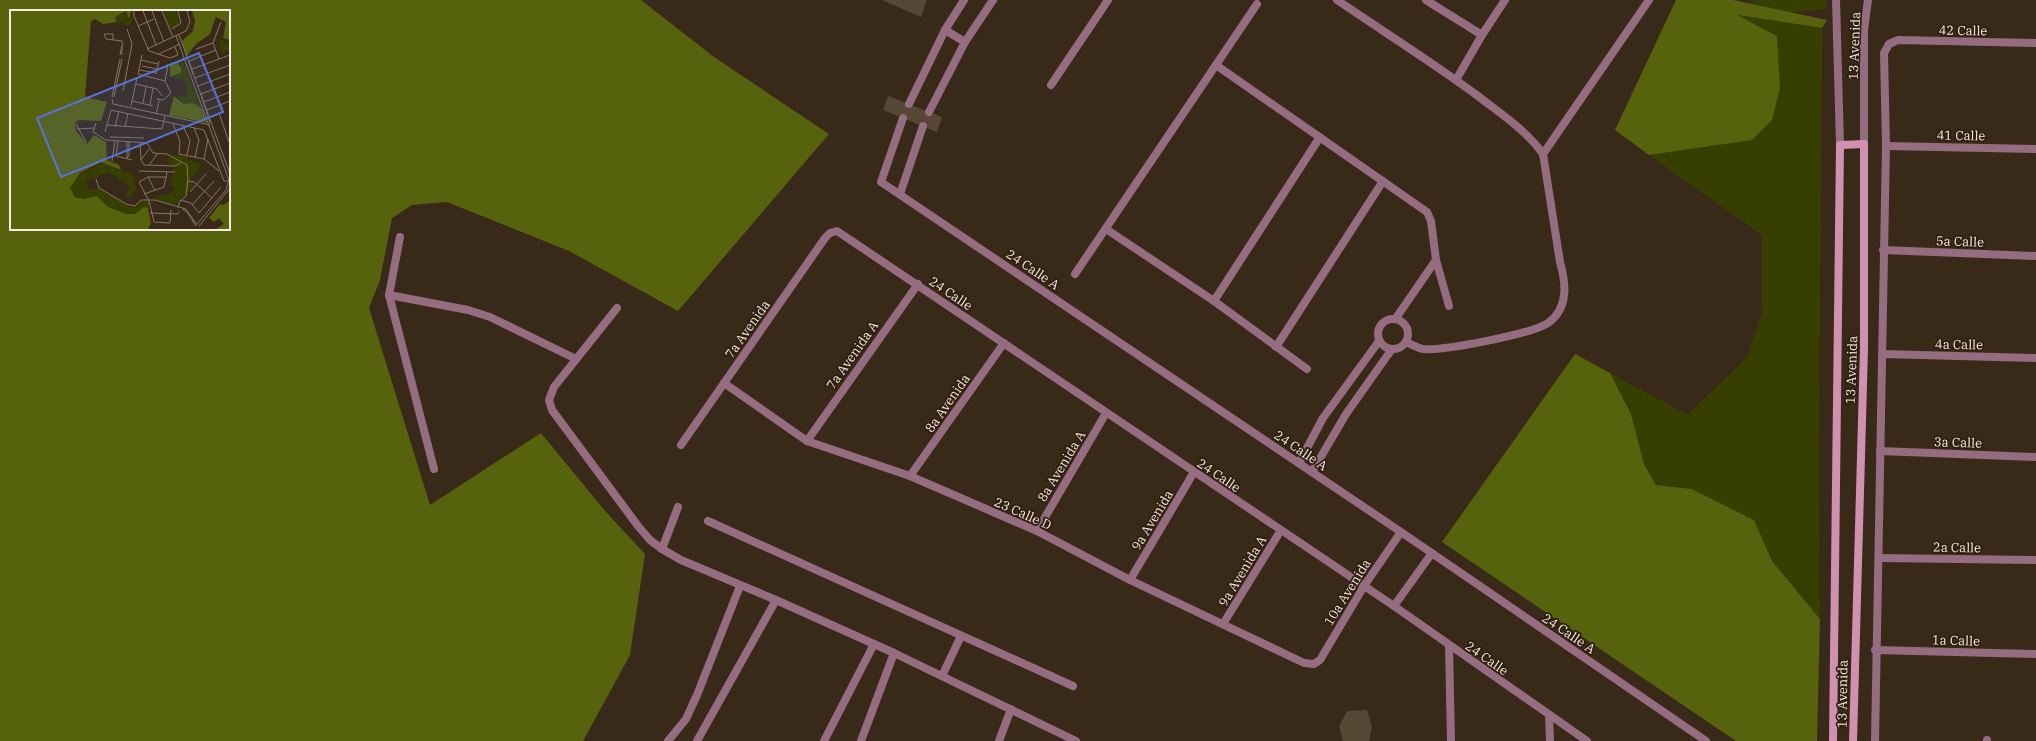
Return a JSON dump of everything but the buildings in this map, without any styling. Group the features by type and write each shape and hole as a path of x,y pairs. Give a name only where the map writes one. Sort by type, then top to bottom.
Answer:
{"street":[{"path":"909,104 945,30 964,0"},
{"path":"930,112 948,73 965,42 992,0"},
{"path":"1051,85 1108,0"},
{"path":"1338,0 1456,80 1532,138 1543,154 1560,262 1565,278 1566,296 1558,312 1548,323 1525,332 1470,345 1423,348 1406,342"},
{"path":"1426,0 1482,35"},
{"path":"1456,80 1482,35 1505,0"},
{"path":"1543,154 1649,0"},
{"name":"13 Avenida","path":"1833,741 1840,145 1836,0"},
{"name":"13 Avenida","path":"1853,741 1864,349 1864,30 1868,0"},
{"path":"1075,274 1256,4"},
{"path":"945,30 965,42"},
{"name":"42 Calle","path":"1886,146 1884,53 1889,44 1898,40 2036,43"},
{"path":"1216,65 1427,212 1431,221 1436,260 1449,306"},
{"name":"24 Calle A","path":"903,118 881,182 1432,553 1706,741"},
{"path":"900,194 924,126"},
{"path":"1214,301 1320,137"},
{"path":"1840,145 1864,144"},
{"path":"1875,741 1875,650 1879,558 1883,250 1886,146"},
{"name":"41 Calle","path":"1886,146 2036,149"},
{"path":"1276,347 1383,181"},
{"path":"1106,229 1214,301 1307,369"},
{"name":"24 Calle","path":"837,231 918,284 1106,414 1394,606 1449,646 1587,741"},
{"name":"7a Avenida","path":"681,445 825,238 830,233 837,231"},
{"path":"400,237 389,295 434,469"},
{"name":"5a Calle","path":"1883,250 2036,256"},
{"path":"1392,349 1383,345 1379,341 1378,331 1382,322 1396,318 1436,260"},
{"name":"7a Avenida A","path":"807,441 918,284"},
{"path":"389,295 468,310 490,317 576,359"},
{"path":"617,308 554,387 549,400 552,410 650,540 681,560 776,600 894,653 1076,741"},
{"path":"1312,472 1346,414 1392,349 1402,346 1406,342 1409,333 1408,327 1396,318"},
{"path":"1299,463 1323,418 1379,341"},
{"name":"8a Avenida","path":"910,476 1004,343"},
{"name":"4a Calle","path":"1882,354 2036,358"},
{"name":"23 Calle D","path":"724,383 807,441 910,476 1037,531 1130,580 1304,663 1314,664"},
{"name":"8a Avenida A","path":"1037,531 1106,414"},
{"name":"3a Calle","path":"1880,451 2036,457"},
{"name":"9a Avenida","path":"1130,580 1194,472"},
{"path":"662,549 678,507"},
{"path":"708,521 1073,686"},
{"name":"9a Avenida A","path":"1223,624 1281,530"},
{"name":"10a Avenida","path":"1314,664 1320,660 1364,586 1401,532"},
{"path":"1394,606 1432,553"},
{"name":"2a Calle","path":"1879,558 2036,560"},
{"path":"668,741 686,719 740,586"},
{"path":"697,741 776,600"},
{"path":"942,676 961,636"},
{"path":"824,741 874,644"},
{"path":"1449,646 1451,741"},
{"name":"1a Calle","path":"1875,650 2036,654"},
{"path":"861,741 894,653"},
{"path":"999,741 1011,709"},
{"path":"1549,715 1550,741"}],"green space":[{"path":"0,0 641,0 714,57 829,134 678,311 569,251 447,202 412,205 392,218 380,280 369,308 430,505 541,433 606,512 645,554 630,655 583,741 0,741"},
{"path":"1676,0 1733,0 1827,20 1822,28 1737,15 1777,36 1780,88 1772,120 1752,140 1649,155 1615,130"},
{"path":"1750,0 1827,0 1825,9 1781,13 1759,9"},
{"path":"1736,15 1822,28 1819,464 1820,619 1772,561 1754,520 1692,489 1657,485 1644,464 1631,414 1610,373 1688,415 1747,357 1762,313 1762,235 1649,155 1706,147 1780,88 1777,36"},
{"path":"1575,354 1610,373 1631,414 1644,464 1656,485 1692,489 1754,520 1772,561 1820,619 1817,741 1736,741 1442,542"}],"tunnel":[{"path":"903,118 909,104"},
{"path":"923,126 929,112"}]}
